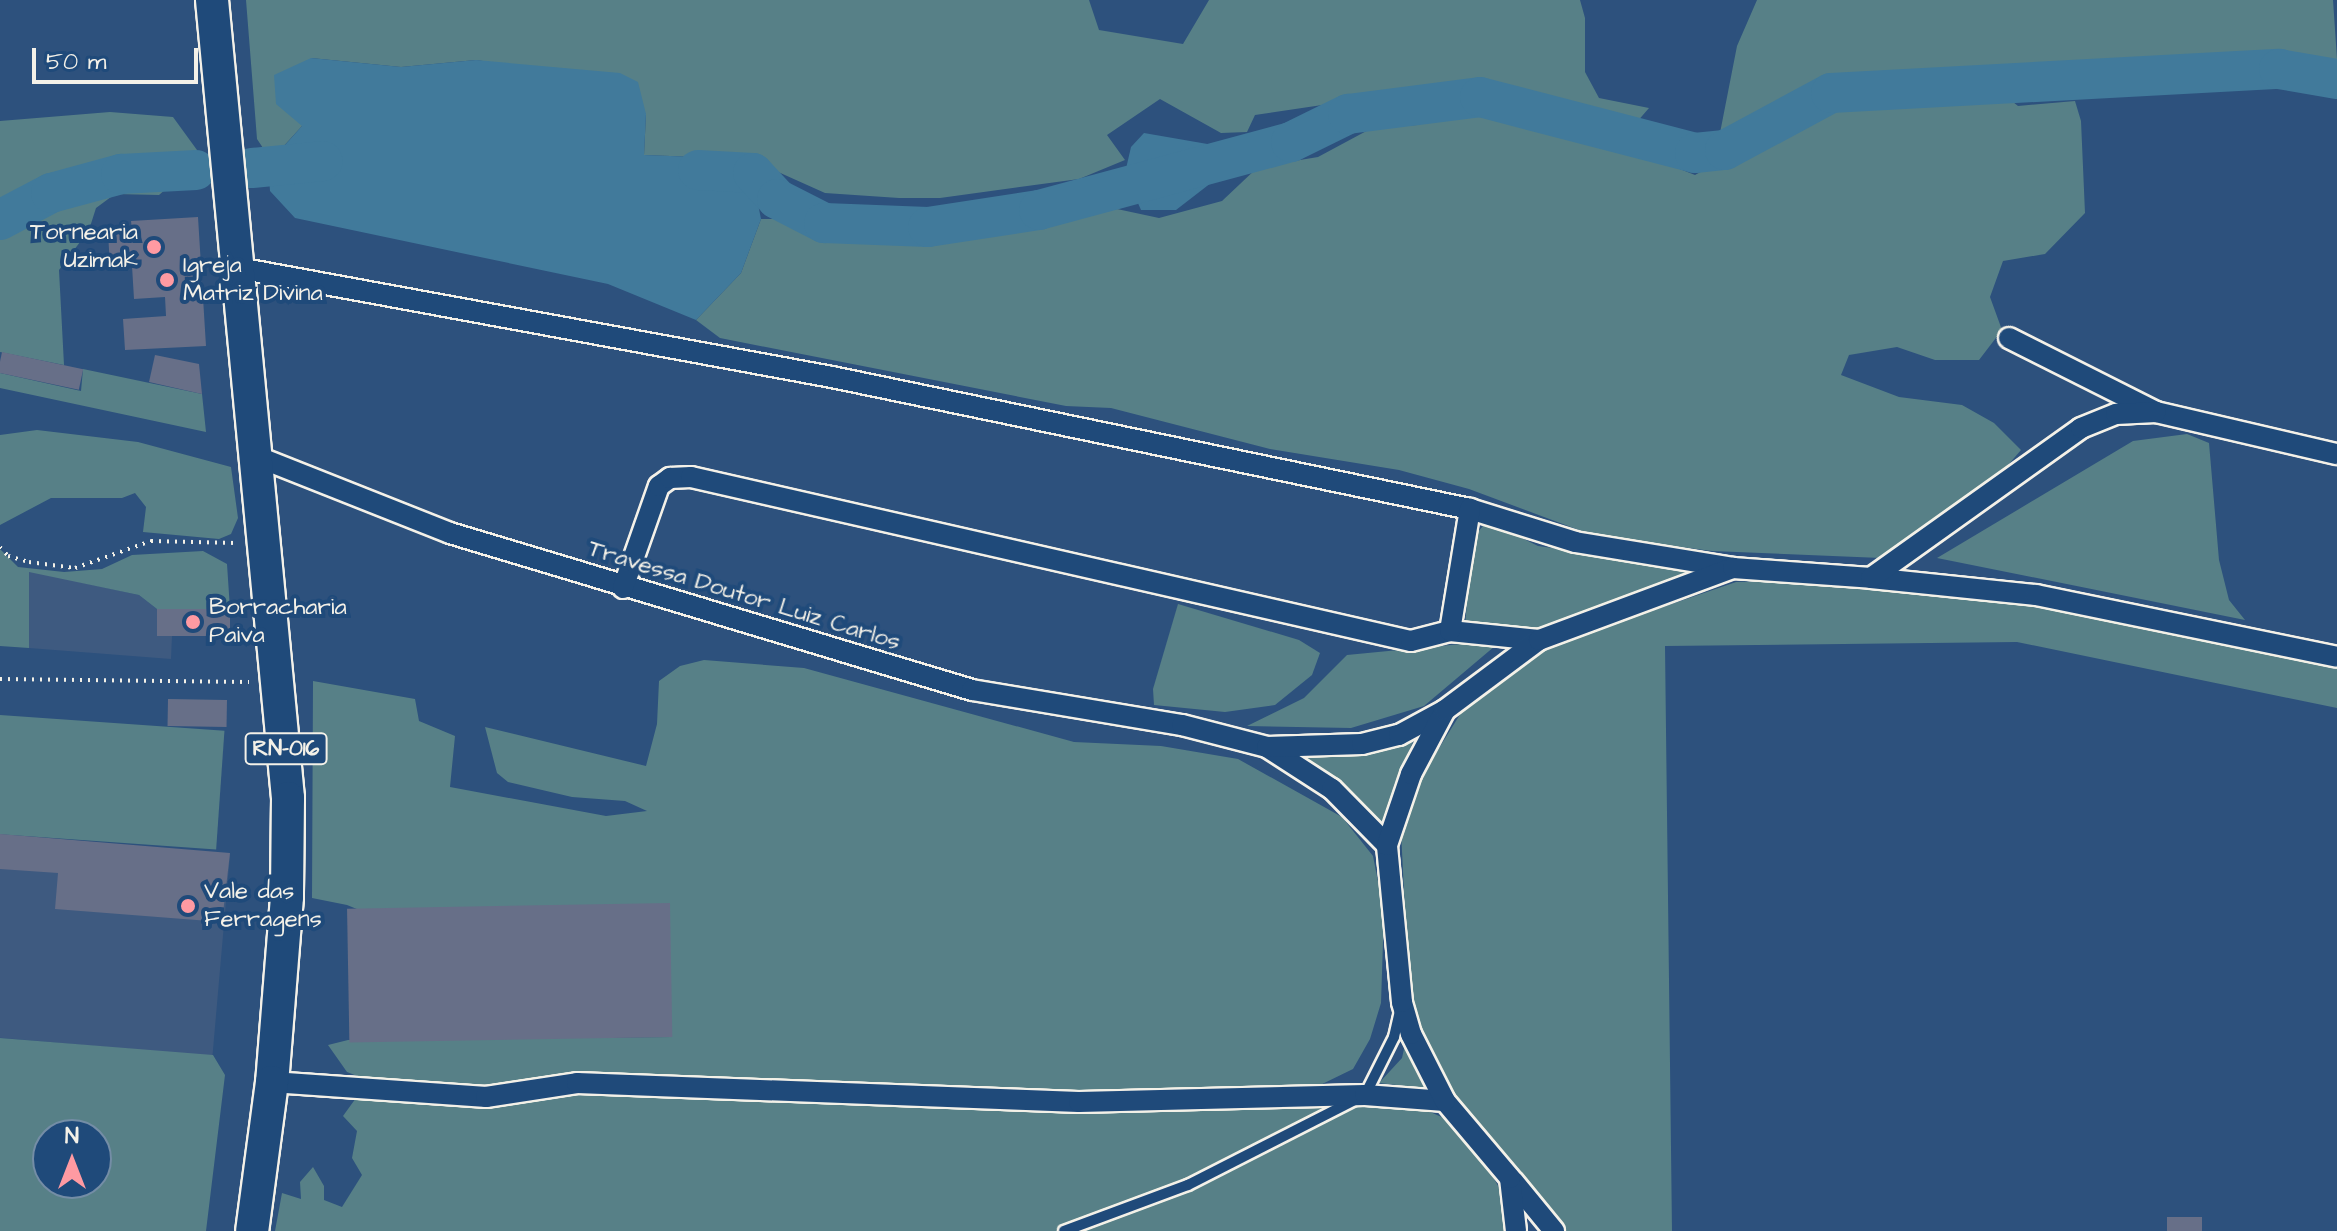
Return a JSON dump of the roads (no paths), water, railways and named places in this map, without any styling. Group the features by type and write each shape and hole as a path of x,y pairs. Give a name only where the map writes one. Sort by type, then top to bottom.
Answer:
{"main road":[{"name":"RN-016","path":"212,0 267,544 288,798 287,897 272,1082 252,1231"}],"street":[{"path":"238,268 832,377 1470,509 1575,542 1733,568 2036,595 2337,657"},
{"path":"2009,338 2156,412 2337,454"},
{"path":"1871,578 2081,428 2116,414 2156,412"},
{"name":"Travessa Doutor Luiz Carlos","path":"258,457 450,533 623,588 972,690 1228,735 1267,747"},
{"path":"623,588 659,486 670,478 691,477 1411,641 1450,631 1539,640"},
{"path":"1450,631 1470,509"},
{"path":"1267,747 1362,744 1399,735 1445,710 1495,667 1539,640 1733,568"},
{"path":"1445,710 1411,774 1387,845 1402,1002 1411,1034 1445,1101 1554,1231"},
{"path":"1267,747 1332,789 1387,845"},
{"path":"272,1082 486,1097 577,1083 1079,1102 1365,1095 1445,1101"},
{"path":"1510,1178 1516,1231"}],"lane":[{"path":"1064,1231 1188,1185 1365,1095 1394,1037 1402,1002"}],"waterway":[{"path":"698,170 753,173 777,199 824,223 928,227 1039,210 1291,142 1348,114 1480,97 1695,153 1725,150 1831,93 2279,69 2337,79"},
{"path":"252,168 323,161"},
{"path":"0,220 51,193 121,174 196,170"}],"place":[{"name":"Tornearia Uzimak","path":"154,247"},
{"name":"Igreja Matriz Divina","path":"167,280"},
{"name":"Borracharia Paiva","path":"193,622"},
{"name":"Vale das Ferragens","path":"188,906"}]}
